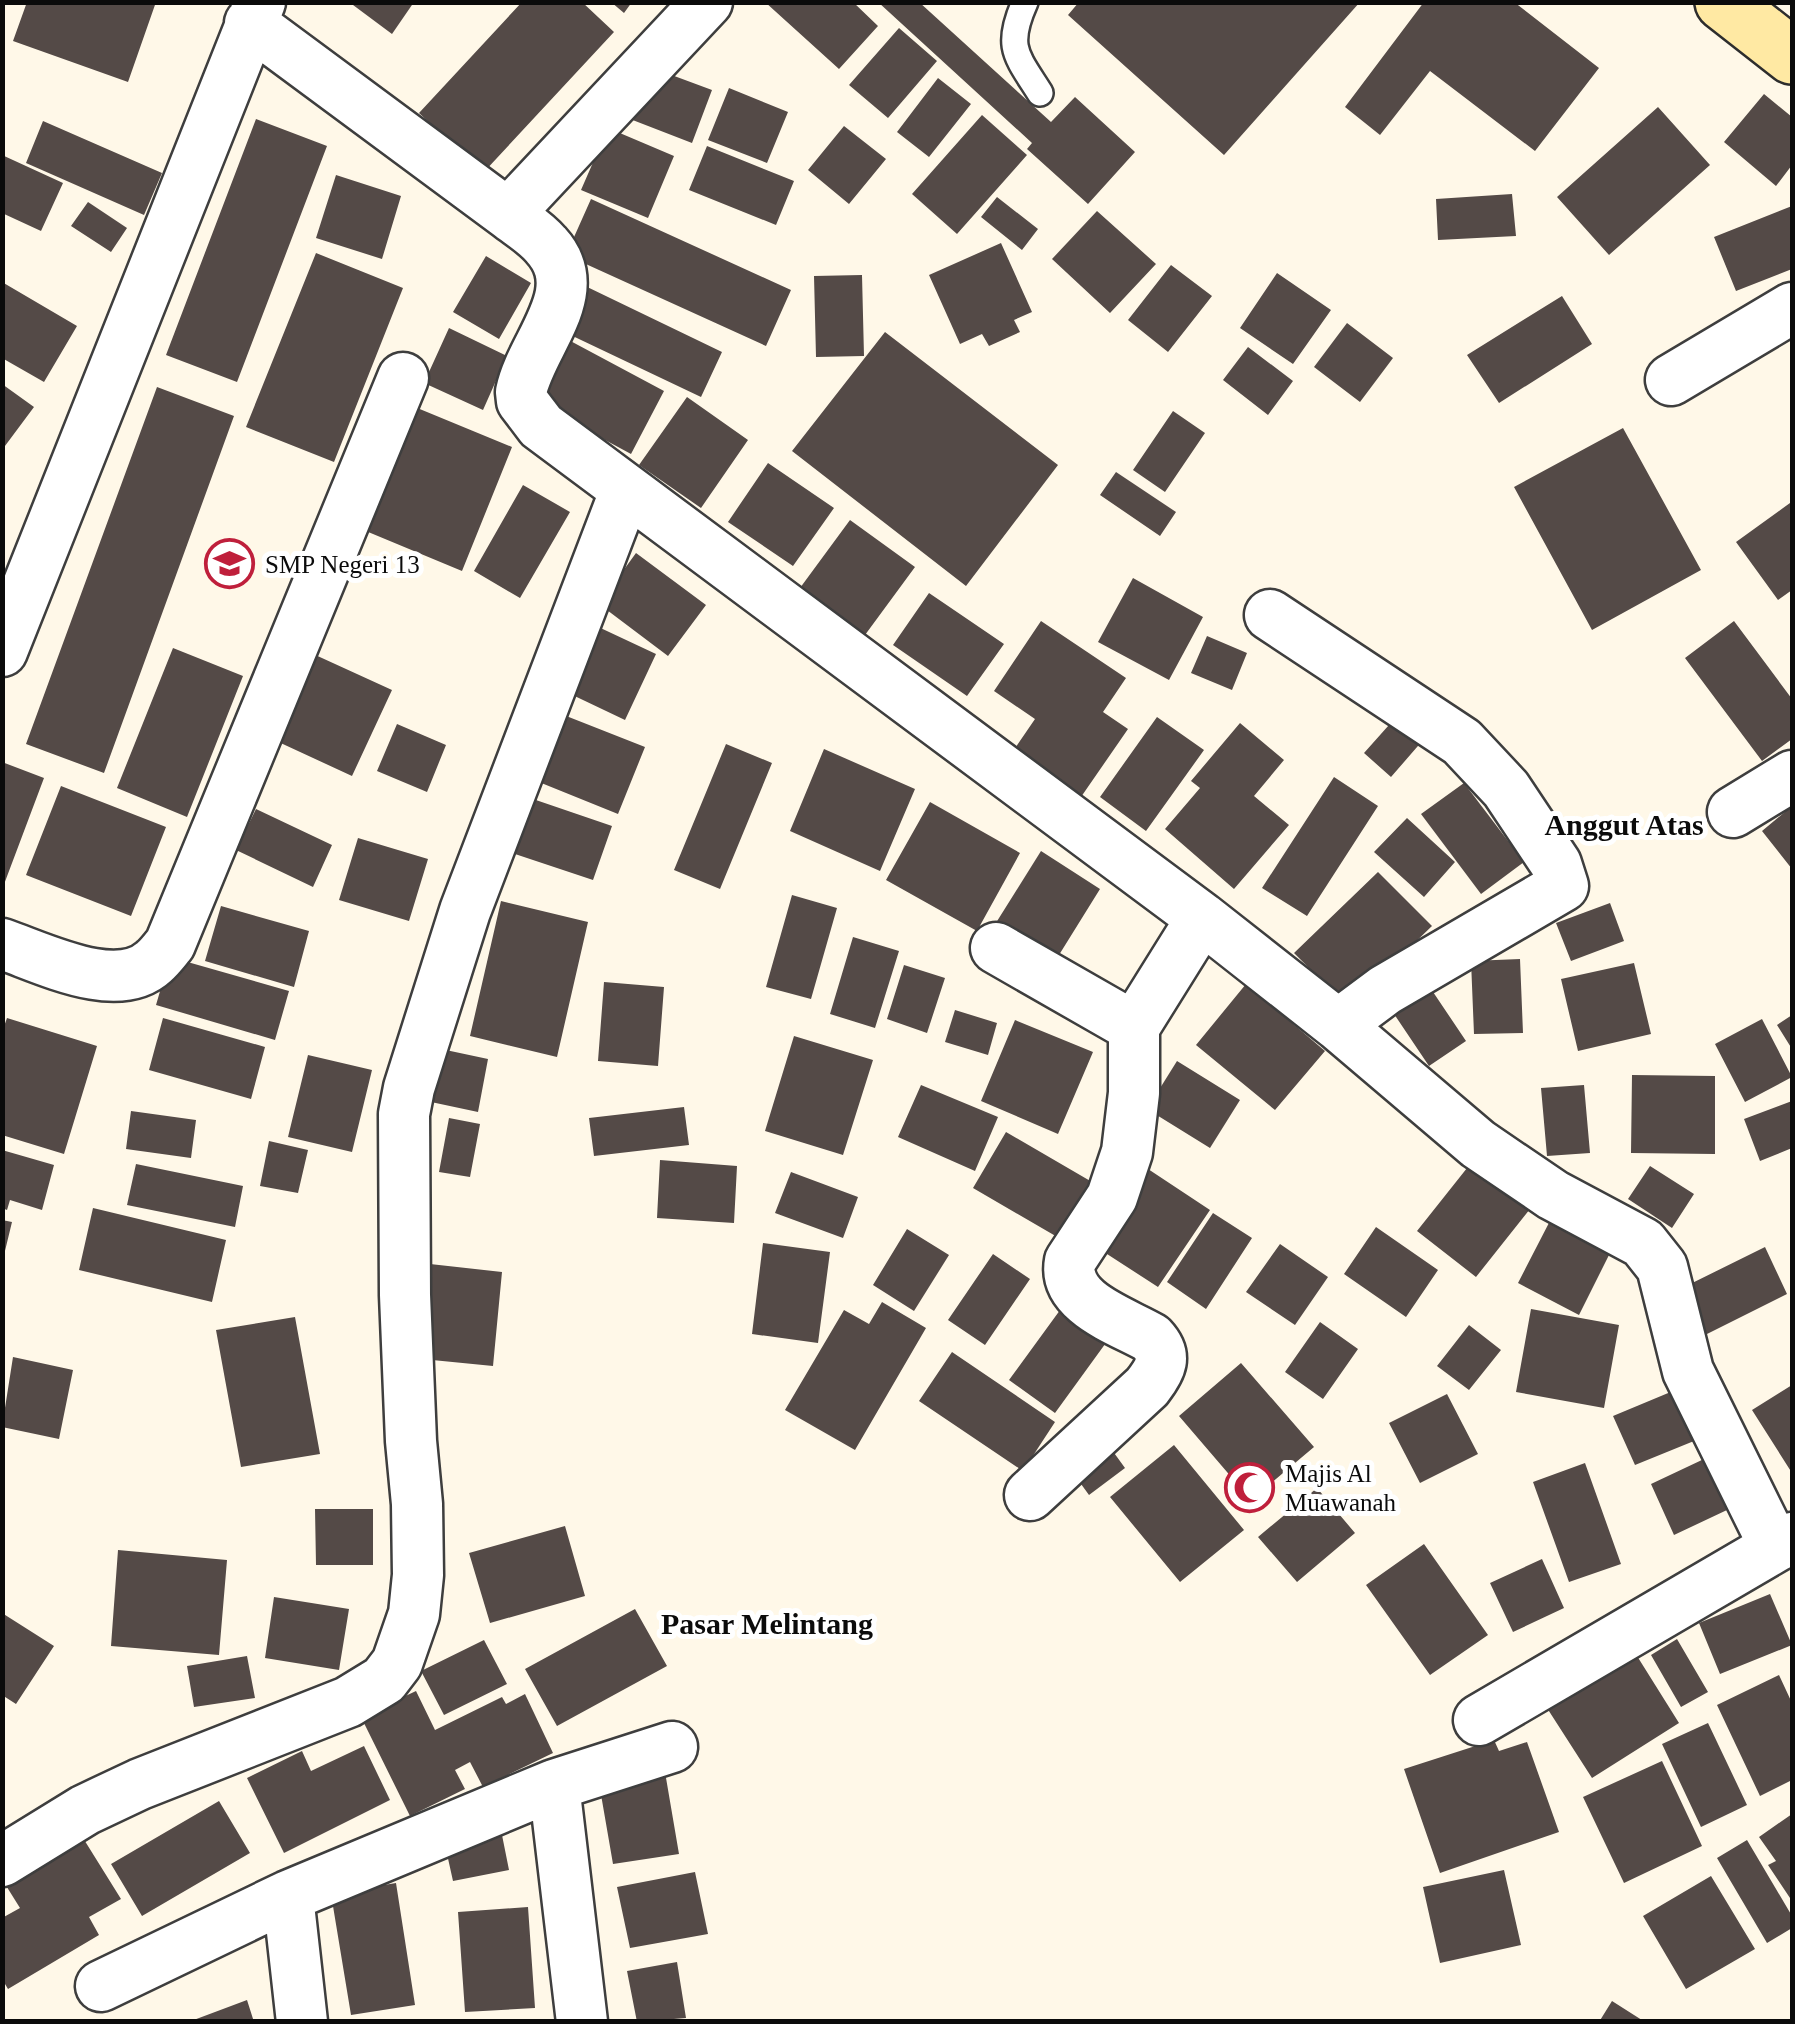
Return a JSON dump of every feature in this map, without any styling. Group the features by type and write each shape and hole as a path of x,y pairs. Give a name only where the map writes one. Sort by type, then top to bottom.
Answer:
{"main road":[{"path":"1722,2 1792,56"}],"street":[{"path":"508,214 707,2"},
{"path":"2,651 255,12 545,243 563,274 560,302 523,382 522,401 541,426 1202,918 1338,1025 1478,1144 1553,1195 1630,1235 1654,1253 1666,1281 1688,1372 1784,1543 1479,1720"},
{"path":"1670,380 1792,308"},
{"path":"2,944 99,976 120,978 153,964 170,944 402,378"},
{"path":"2,1862 47,1832 113,1797 348,1702 384,1680 406,1645 418,1576 405,1295 404,1114 465,911 625,492"},
{"path":"1270,616 1462,742 1506,789 1556,864 1563,886 1384,990 1338,1025"},
{"path":"1733,812 1792,776"},
{"path":"1030,1495 1147,1387 1161,1366 1159,1346 1078,1295 1068,1271 1070,1261 1112,1197 1127,1152 1134,1094 1134,1028 1202,918"},
{"path":"996,948 1134,1028"},
{"path":"101,1986 288,1896 554,1784 672,1747"},
{"path":"554,1784 582,2022"},
{"path":"288,1896 302,2022"}],"lane":[{"path":"1025,2 1014,51 1040,93"}],"building":[{"path":"27,2 156,2 128,82 13,41"},
{"path":"349,2 414,2 392,34"},
{"path":"522,2 582,2 614,32 483,173 419,113"},
{"path":"611,2 632,2 624,13"},
{"path":"765,2 853,2 878,26 839,69"},
{"path":"878,2 919,2 1051,122 1075,97 1135,152 1088,204 1027,149 1032,143"},
{"path":"1079,2 1360,2 1224,155 1068,15"},
{"path":"1424,2 1514,2 1599,68 1535,151 1430,71 1380,135 1345,107"},
{"path":"899,28 937,61 888,118 849,85"},
{"path":"650,67 712,90 692,143 630,119"},
{"path":"938,78 971,104 929,157 897,132"},
{"path":"729,88 788,112 767,163 708,140"},
{"path":"1764,94 1792,117 1792,165 1776,186 1724,142"},
{"path":"1658,107 1710,165 1609,255 1557,197"},
{"path":"982,115 1027,155 957,234 912,194"},
{"path":"256,119 327,146 237,382 166,355"},
{"path":"43,121 162,173 144,215 26,163"},
{"path":"844,126 886,159 849,204 808,170"},
{"path":"608,128 674,156 648,218 581,190"},
{"path":"707,146 794,181 776,225 689,190"},
{"path":"2,155 63,183 41,231 2,213"},
{"path":"336,175 401,196 382,259 316,238"},
{"path":"1512,194 1516,236 1438,240 1436,199"},
{"path":"997,197 1038,229 1022,250 981,217"},
{"path":"591,199 791,290 766,346 566,255"},
{"path":"88,202 127,228 111,252 71,226"},
{"path":"1792,206 1792,269 1736,291 1714,237"},
{"path":"1097,211 1156,264 1110,313 1052,259"},
{"path":"1001,243 1032,312 1014,320 1020,332 989,346 982,334 960,344 929,275"},
{"path":"316,253 403,288 334,462 246,427"},
{"path":"486,256 531,283 499,339 453,312"},
{"path":"1171,265 1212,296 1168,352 1128,320"},
{"path":"1277,273 1331,310 1293,364 1240,328"},
{"path":"862,275 864,356 816,357 814,276"},
{"path":"2,282 77,326 44,382 2,358"},
{"path":"581,284 722,352 701,397 560,330"},
{"path":"1562,296 1592,344 1499,403 1467,355"},
{"path":"1347,323 1393,358 1360,402 1314,367"},
{"path":"449,328 507,356 483,410 424,383"},
{"path":"885,332 1058,465 966,586 792,451"},
{"path":"563,337 664,391 631,454 531,400"},
{"path":"1248,347 1293,381 1268,415 1223,380"},
{"path":"2,384 34,407 2,450"},
{"path":"157,387 234,416 104,773 26,744"},
{"path":"687,397 748,440 701,508 639,465"},
{"path":"410,405 512,447 462,571 361,529"},
{"path":"1173,411 1205,433 1165,492 1133,470"},
{"path":"1623,428 1701,570 1592,630 1514,487"},
{"path":"768,463 834,508 793,566 728,522"},
{"path":"1116,472 1176,512 1160,536 1100,495"},
{"path":"523,485 570,512 520,598 474,571"},
{"path":"1790,503 1792,590 1778,600 1736,542"},
{"path":"850,520 915,567 865,635 800,588"},
{"path":"636,553 706,605 668,656 599,604"},
{"path":"1133,578 1203,617 1169,680 1098,642"},
{"path":"929,593 1004,644 967,696 893,645"},
{"path":"1041,621 1126,678 1103,712 1128,729 1072,810 1005,763 1035,719 994,691"},
{"path":"1734,621 1792,699 1792,739 1762,761 1685,658"},
{"path":"592,624 656,654 625,720 562,690"},
{"path":"1207,636 1247,653 1232,690 1191,673"},
{"path":"173,648 243,676 187,817 117,788"},
{"path":"311,653 392,690 352,776 272,739"},
{"path":"551,710 645,747 618,814 524,776"},
{"path":"1397,716 1424,739 1391,777 1364,753"},
{"path":"1157,717 1204,750 1146,831 1100,797"},
{"path":"1240,723 1284,760 1254,796 1289,825 1234,889 1165,829 1200,788 1191,781"},
{"path":"397,724 446,745 427,792 377,771"},
{"path":"726,744 772,763 720,889 674,870"},
{"path":"824,749 915,789 880,871 790,831"},
{"path":"2,762 44,778 3,887 2,886"},
{"path":"1334,777 1378,806 1307,916 1262,888"},
{"path":"1464,783 1524,862 1481,894 1421,814"},
{"path":"61,786 166,827 131,916 26,875"},
{"path":"530,798 612,826 593,880 512,853"},
{"path":"930,802 1020,853 977,931 886,880"},
{"path":"1792,806 1792,869 1762,831"},
{"path":"256,809 332,845 313,887 236,850"},
{"path":"1407,818 1455,862 1424,897 1374,852"},
{"path":"358,838 428,859 409,921 339,900"},
{"path":"1041,851 1100,889 1054,963 994,926"},
{"path":"1378,872 1432,926 1348,1007 1294,953"},
{"path":"792,895 837,908 811,999 766,987"},
{"path":"501,901 588,922 557,1057 470,1036"},
{"path":"1610,903 1624,941 1571,961 1556,923"},
{"path":"221,906 309,931 294,987 205,961"},
{"path":"853,937 899,951 875,1028 830,1014"},
{"path":"170,957 289,991 275,1040 156,1005"},
{"path":"1520,959 1523,1033 1474,1034 1471,961"},
{"path":"1634,963 1651,1034 1578,1051 1561,979"},
{"path":"904,965 945,978 927,1033 887,1019"},
{"path":"604,982 664,987 658,1066 598,1061"},
{"path":"1427,983 1466,1041 1429,1066 1390,1008"},
{"path":"1246,984 1325,1051 1275,1110 1196,1045"},
{"path":"955,1010 997,1023 988,1055 945,1042"},
{"path":"1792,1015 1792,1049 1777,1025"},
{"path":"7,1018 97,1046 64,1154 2,1135 2,1032"},
{"path":"163,1018 265,1047 251,1099 149,1070"},
{"path":"1762,1019 1792,1077 1745,1102 1715,1044"},
{"path":"1015,1020 1093,1052 1058,1134 981,1101"},
{"path":"794,1036 873,1060 843,1155 765,1131"},
{"path":"427,1046 488,1059 478,1112 417,1099"},
{"path":"308,1055 372,1070 352,1152 288,1137"},
{"path":"1177,1061 1240,1100 1210,1148 1147,1109"},
{"path":"1632,1075 1715,1076 1715,1154 1631,1153"},
{"path":"921,1085 998,1117 975,1171 898,1137"},
{"path":"1584,1085 1590,1153 1547,1156 1541,1088"},
{"path":"1792,1101 1792,1148 1760,1161 1744,1119"},
{"path":"684,1107 689,1145 594,1156 589,1118"},
{"path":"131,1111 196,1120 191,1158 126,1149"},
{"path":"449,1118 480,1124 470,1177 439,1172"},
{"path":"1006,1132 1092,1182 1059,1238 973,1188"},
{"path":"269,1141 308,1150 298,1193 260,1186"},
{"path":"2,1150 54,1165 42,1210 10,1200 7,1210 2,1208"},
{"path":"1475,1158 1534,1204 1476,1277 1417,1231"},
{"path":"660,1160 737,1166 734,1223 657,1218"},
{"path":"136,1164 243,1186 235,1227 127,1205"},
{"path":"1142,1165 1210,1210 1158,1287 1090,1243"},
{"path":"1650,1166 1694,1194 1672,1228 1628,1199"},
{"path":"791,1172 858,1197 843,1238 775,1213"},
{"path":"93,1208 226,1240 212,1302 79,1270"},
{"path":"1213,1213 1252,1238 1206,1309 1167,1282"},
{"path":"1552,1217 1612,1249 1579,1315 1518,1283"},
{"path":"2,1220 12,1222 4,1255 2,1255"},
{"path":"1376,1227 1438,1270 1406,1317 1344,1274"},
{"path":"907,1229 949,1255 914,1311 873,1285"},
{"path":"763,1243 830,1252 818,1343 752,1334"},
{"path":"1280,1244 1328,1277 1295,1325 1246,1292"},
{"path":"1765,1247 1787,1294 1697,1339 1674,1292"},
{"path":"993,1254 1030,1279 985,1345 948,1320"},
{"path":"421,1263 502,1272 493,1366 412,1358"},
{"path":"882,1302 926,1328 855,1450 785,1410 844,1310 869,1324"},
{"path":"1063,1306 1108,1340 1055,1413 1009,1380"},
{"path":"1531,1309 1619,1325 1604,1408 1516,1392"},
{"path":"295,1317 320,1454 241,1467 216,1330"},
{"path":"1320,1322 1358,1349 1323,1399 1285,1372"},
{"path":"1469,1325 1501,1350 1469,1390 1437,1366"},
{"path":"952,1352 1055,1422 1023,1471 919,1401"},
{"path":"13,1357 73,1370 59,1439 2,1427"},
{"path":"1241,1363 1314,1447 1251,1500 1179,1416"},
{"path":"1792,1385 1792,1473 1752,1410"},
{"path":"1673,1391 1694,1441 1635,1465 1613,1416"},
{"path":"1447,1394 1478,1454 1420,1483 1389,1423"},
{"path":"1104,1439 1125,1468 1089,1495 1068,1466"},
{"path":"1174,1445 1244,1530 1180,1582 1110,1497"},
{"path":"1704,1459 1727,1510 1674,1535 1651,1484"},
{"path":"1585,1463 1621,1564 1569,1582 1533,1482"},
{"path":"1317,1488 1355,1533 1297,1582 1258,1537"},
{"path":"315,1509 373,1509 373,1565 316,1565"},
{"path":"565,1526 585,1596 490,1623 469,1553"},
{"path":"1424,1544 1488,1635 1430,1675 1366,1585"},
{"path":"118,1550 227,1560 219,1655 111,1646"},
{"path":"1542,1559 1564,1608 1513,1632 1490,1583"},
{"path":"1770,1594 1792,1645 1720,1674 1699,1623"},
{"path":"274,1597 349,1609 339,1670 265,1658"},
{"path":"635,1609 667,1666 557,1726 525,1669"},
{"path":"2,1613 54,1646 16,1704 2,1695"},
{"path":"1677,1639 1708,1692 1681,1707 1651,1655"},
{"path":"484,1640 507,1684 444,1715 421,1671"},
{"path":"1632,1648 1679,1723 1592,1778 1547,1708"},
{"path":"247,1656 255,1698 194,1707 187,1666"},
{"path":"1779,1675 1792,1703 1792,1780 1760,1796 1717,1705"},
{"path":"416,1691 435,1730 502,1697 506,1704 525,1694 553,1753 483,1787 470,1762 455,1770 465,1789 410,1816 361,1717"},
{"path":"1708,1723 1747,1805 1701,1827 1662,1744"},
{"path":"1494,1740 1499,1751 1527,1742 1559,1832 1440,1873 1404,1769"},
{"path":"364,1746 390,1800 284,1853 247,1778 302,1751 311,1771"},
{"path":"1662,1761 1702,1846 1624,1883 1583,1797"},
{"path":"665,1772 679,1854 613,1864 599,1783"},
{"path":"219,1801 250,1853 142,1916 111,1864"},
{"path":"1792,1814 1792,1901 1768,1865 1776,1861 1759,1837"},
{"path":"500,1825 509,1870 453,1881 443,1836"},
{"path":"83,1838 121,1899 89,1917 99,1935 8,1989 2,1979 2,1918 20,1908 5,1884"},
{"path":"1747,1840 1792,1916 1792,1928 1767,1943 1717,1858"},
{"path":"1504,1870 1521,1945 1440,1963 1423,1887"},
{"path":"695,1872 708,1934 630,1948 617,1887"},
{"path":"1711,1876 1755,1949 1686,1989 1643,1916"},
{"path":"396,1883 415,2005 351,2015 331,1894"},
{"path":"528,1907 535,2008 465,2012 458,1912"},
{"path":"677,1962 686,2018 637,2022 627,1971"},
{"path":"247,2000 254,2022 191,2022 191,2021"},
{"path":"1612,2001 1645,2022 1599,2022"}],"place":[{"name":"SMP Negeri 13","path":"230,564"},
{"name":"Majis Al Muawanah","path":"1250,1487"}],"district":[{"name":"Anggut Atas","path":"1624,824"},
{"name":"Pasar Melintang","path":"767,1623"}]}
